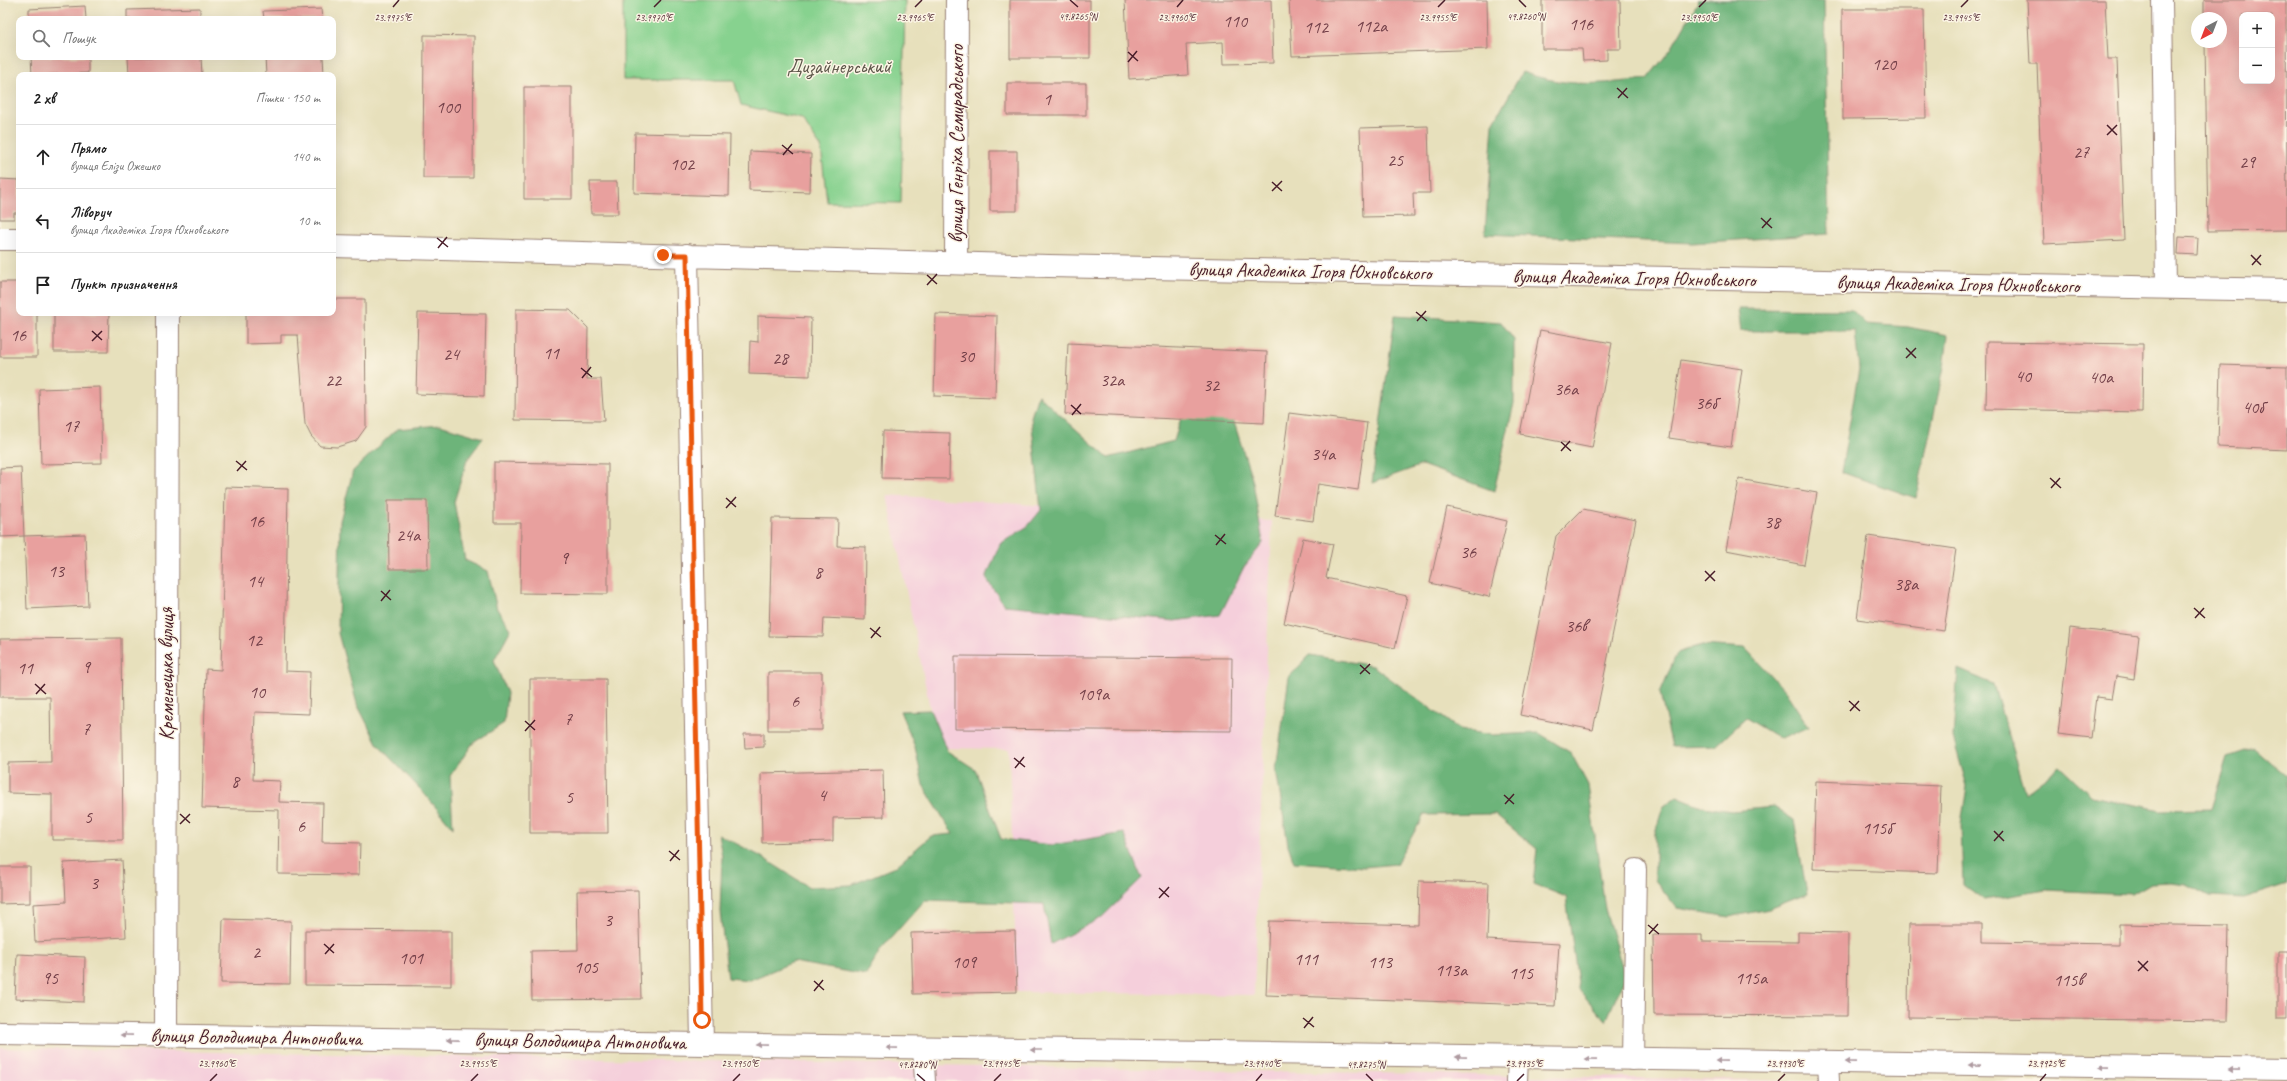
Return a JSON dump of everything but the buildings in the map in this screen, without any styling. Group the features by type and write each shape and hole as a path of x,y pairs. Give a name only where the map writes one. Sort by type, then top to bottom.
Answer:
{"street":[{"name":"вулиця Генріха Семирадського","path":"956,263 957,0"},
{"path":"0,239 16,239"},
{"name":"вулиця Академіка Ігоря Юхновського","path":"336,246 956,263 2287,290"},
{"path":"687,255 702,1043"},
{"name":"Кременецька вулиця","path":"166,1035 168,316"},
{"name":"вулиця Володимира Антоновича","path":"0,1033 702,1043 923,1049 1633,1060 1828,1072 2287,1069"}],"lane":[{"path":"2162,0 2166,288"},
{"path":"1633,1060 1636,869"},
{"path":"923,1049 925,1081"},
{"path":"1517,1081 1518,1058"}],"shaded area":[{"path":"887,495 1272,521 1254,995 1017,992 1009,749 938,748"},
{"path":"0,1048 1804,1081 0,1081"}],"green space":[{"name":"Дизайнерський","path":"623,0 905,0 901,203 827,202 821,147 802,119 741,105 734,80 623,80"},
{"path":"1697,0 1824,0 1829,234 1692,243 1485,234 1493,124 1522,72 1555,81 1570,83 1599,83 1647,79 1671,49 1698,2"},
{"path":"1738,309 1852,310 1866,324 1908,327 1948,335 1944,367 1916,498 1841,472 1859,369 1855,331 1741,331"},
{"path":"1395,315 1501,322 1514,340 1514,403 1494,491 1422,465 1372,483"},
{"path":"1038,395 1108,458 1174,441 1184,408 1233,419 1253,482 1263,543 1244,567 1220,615 1175,621 1004,605 986,578 1000,544 1028,526 1041,510 1031,417"},
{"path":"440,425 483,438 467,460 454,502 465,560 488,571 497,609 511,629 494,660 507,693 504,723 473,743 450,776 453,828 422,791 378,745 357,704 338,633 340,521 353,471 397,429"},
{"path":"1702,645 1745,648 1785,691 1809,727 1781,739 1746,718 1716,746 1672,747 1660,693 1677,653"},
{"path":"1310,655 1373,666 1460,730 1492,735 1539,733 1571,753 1588,785 1605,909 1625,977 1606,1021 1579,990 1566,897 1533,884 1537,849 1495,814 1424,815 1396,864 1364,867 1294,862 1288,845 1276,769 1289,677"},
{"path":"1958,669 1993,684 2025,793 2060,766 2092,796 2161,810 2212,809 2228,757 2254,748 2287,777 2287,884 2244,898 2210,896 2187,884 2171,882 2151,883 2132,894 2046,890 1984,900 1963,884 1961,825 1967,786 1953,738"},
{"path":"930,710 947,751 975,769 1001,839 1052,845 1124,833 1142,878 1101,918 1051,944 1044,904 925,900 881,949 866,975 793,962 750,980 728,978 720,912 722,856 718,834 760,856 809,887 851,885 895,867 931,836 953,834 923,785 915,747 900,711"},
{"path":"1677,796 1704,807 1732,811 1774,807 1794,820 1807,894 1768,909 1729,917 1677,908 1655,880 1655,833 1663,807"}],"route":[{"path":"663,255 687,255 702,1020"}]}
